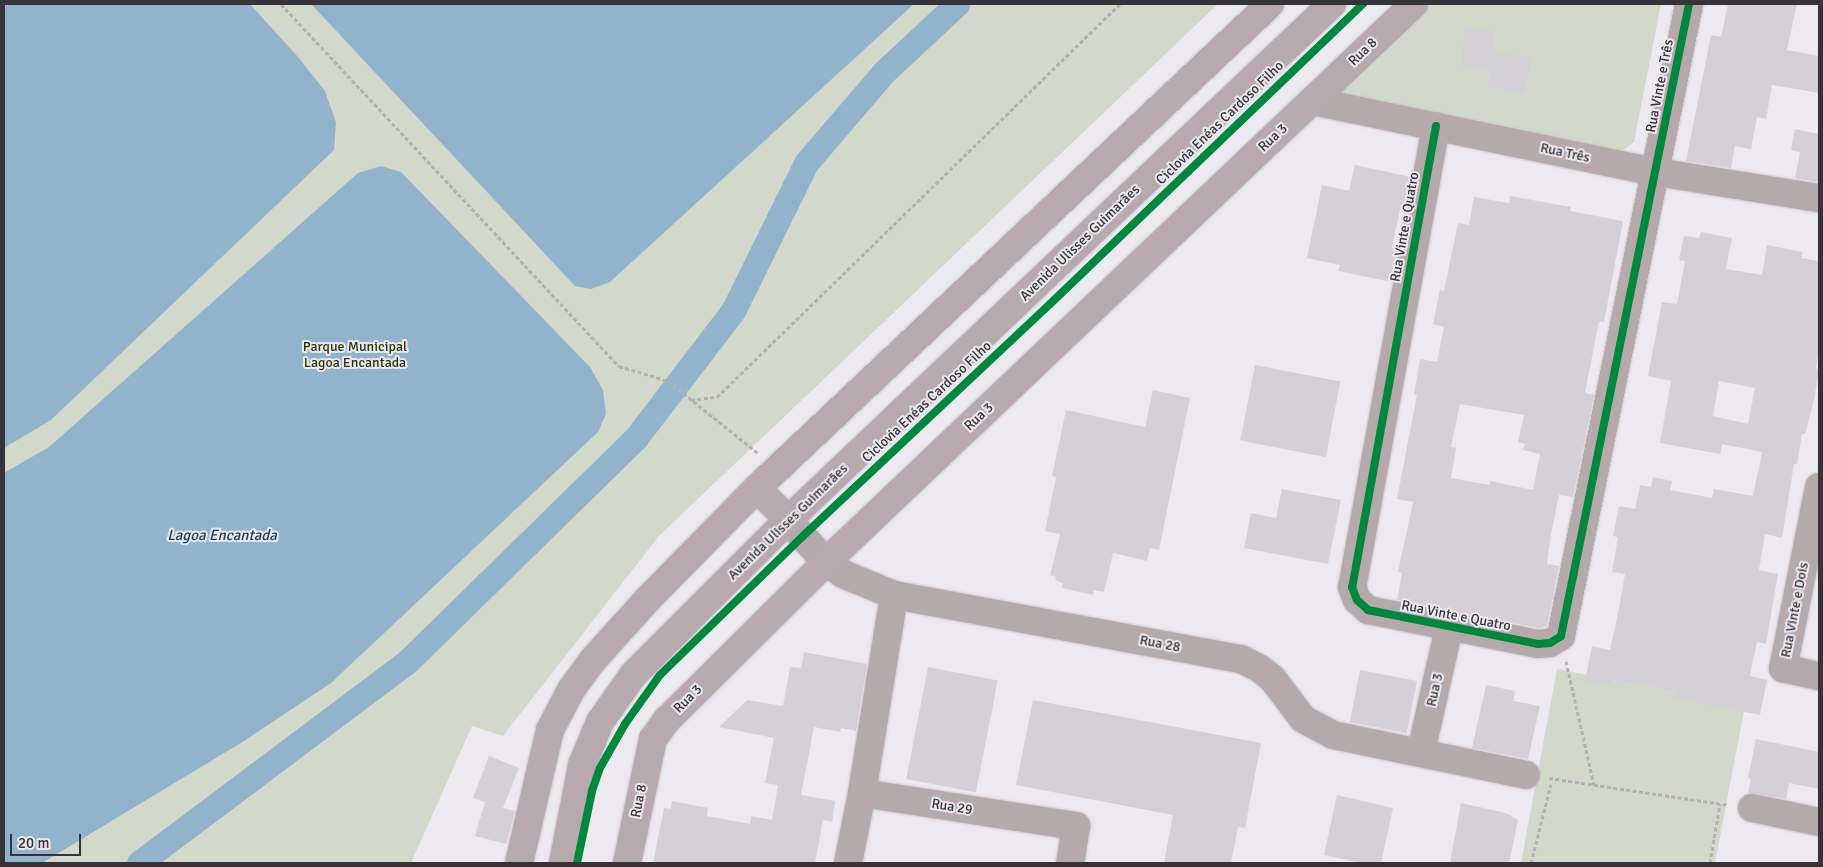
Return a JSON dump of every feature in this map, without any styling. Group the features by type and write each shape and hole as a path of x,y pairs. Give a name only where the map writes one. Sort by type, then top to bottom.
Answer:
{"main road":[{"path":"520,863 550,730 571,690 592,661 636,612 757,488 1270,4"},
{"name":"Avenida Ulisses Guimarães","path":"563,863 582,764 600,722 612,702 633,675 788,520 1332,4"},
{"name":"Rua 8","path":"1312,101 1414,4"},
{"name":"Rua 3","path":"653,739 667,720 826,562 1312,101"},
{"path":"757,488 788,520"},
{"name":"Rua 8","path":"627,863 653,739"}],"street":[{"name":"Rua Vinte e Três","path":"1656,172 1689,4"},
{"name":"Rua Três","path":"1312,101 1656,172 1819,198"},
{"name":"Rua Vinte e Quatro","path":"1436,126 1352,587 1357,600 1368,610 1449,628 1538,644 1550,643 1561,636"},
{"path":"1561,636 1656,172"},
{"name":"Rua Vinte e Dois","path":"1819,487 1783,668 1819,676"},
{"name":"Rua 28","path":"788,520 826,562 842,574 894,595 1241,660 1259,668 1272,678 1303,719 1317,728 1334,735 1540,777"},
{"path":"848,863 862,793 894,595"},
{"name":"Rua 3","path":"1420,752 1449,628"},
{"name":"Rua 29","path":"862,793 1076,826 1070,863"},
{"path":"1752,808 1819,822"}],"path":[{"path":"281,4 619,366 668,381 778,469"},
{"path":"691,400 717,397 1120,4"},
{"path":"1561,636 1594,785"},
{"path":"1531,863 1540,777 1752,808"},
{"path":"1710,863 1720,804"}],"green space":[{"name":"Parque Municipal Lagoa Encantada","path":"4,4 1218,4 659,536 503,736 472,726 411,863 4,863"},
{"path":"1418,4 1661,4 1634,142 1622,151 1337,96"},
{"path":"1557,669 1745,706 1715,863 1521,863"}],"water":[{"path":"4,4 250,4 298,57 325,91 336,122 334,150 51,420 4,448"},
{"path":"311,4 914,4 610,282 591,289 575,286"},
{"name":"Lagoa Encantada","path":"381,166 401,172 590,367 603,390 606,414 598,432 331,683 244,741 42,863 4,863 4,473 49,447 358,173"}],"building":[{"path":"1728,4 1797,4 1787,50 1819,56 1819,93 1772,85 1766,119 1757,117 1751,149 1735,146 1731,168 1686,161 1711,35 1721,37"},
{"path":"1465,28 1495,31 1494,51 1532,58 1525,93 1487,86 1491,70 1461,67"},
{"path":"1795,129 1819,134 1819,182 1795,178 1800,152 1791,150"},
{"path":"1355,165 1411,177 1405,211 1400,210 1392,247 1398,249 1392,282 1338,271 1340,265 1307,258 1322,185 1349,191"},
{"path":"1510,196 1571,207 1570,211 1623,221 1604,322 1599,321 1585,393 1594,395 1573,497 1559,495 1551,534 1547,564 1559,566 1547,626 1539,628 1397,600 1402,573 1398,572 1413,502 1397,499 1417,395 1414,394 1420,359 1437,362 1444,327 1433,324 1440,290 1444,291 1458,223 1469,225 1474,197 1509,203","holes":["1460,404 1524,415 1518,442 1525,444 1523,450 1540,454 1533,490 1490,481 1489,485 1451,478 1456,448 1451,447"]},
{"path":"1701,232 1732,238 1726,269 1762,275 1767,245 1803,252 1801,258 1819,261 1819,349 1816,368 1819,370 1814,400 1805,434 1802,434 1797,464 1794,464 1782,538 1765,534 1759,570 1778,574 1766,644 1757,642 1750,676 1767,680 1760,715 1673,698 1674,692 1612,680 1611,686 1585,681 1592,646 1610,650 1619,608 1625,574 1612,572 1618,537 1613,536 1619,506 1635,509 1640,485 1651,487 1653,477 1672,481 1670,490 1712,498 1714,489 1753,496 1762,452 1722,444 1720,454 1660,443 1671,381 1648,376 1662,302 1677,304 1685,261 1679,260 1684,236 1699,238","holes":["1719,381 1755,388 1748,424 1713,416"]},
{"path":"1255,365 1340,382 1326,457 1240,441"},
{"path":"1153,390 1190,398 1159,550 1150,548 1147,561 1113,553 1104,592 1094,590 1093,595 1062,588 1063,583 1055,580 1056,577 1050,575 1060,534 1045,531 1056,477 1052,476 1066,410 1145,427"},
{"path":"1282,489 1341,500 1328,564 1244,548 1251,513 1276,518"},
{"path":"804,652 867,664 856,731 841,728 840,732 814,727 801,795 835,801 832,822 823,820 815,863 653,863 664,808 671,809 672,801 708,808 707,816 750,824 751,816 772,820 778,785 765,783 774,738 719,727 747,700 783,706 790,667 801,668"},
{"path":"928,667 998,681 976,792 906,779"},
{"path":"1360,670 1417,681 1407,733 1350,722"},
{"path":"1486,685 1515,691 1513,701 1540,706 1528,759 1472,748"},
{"path":"1033,700 1261,743 1245,828 1238,827 1231,863 1164,863 1173,815 1016,785"},
{"path":"1756,739 1819,752 1819,789 1789,783 1786,799 1748,793 1751,779 1748,778"},
{"path":"489,756 519,768 503,808 515,811 506,844 475,836 485,802 473,798"},
{"path":"1337,795 1393,808 1381,863 1361,863 1324,855"},
{"path":"1461,803 1506,813 1518,820 1509,863 1450,863"}],"waterway":[{"path":"139,863 408,661 635,439 733,311 806,163 884,72 957,4"}],"cycle path":[{"name":"Ciclovia Enéas Cardoso Filho","path":"577,863 592,791 600,768 625,724 660,675 803,536 1050,304 1363,4"},
{"path":"1436,126 1352,587 1357,600 1368,610 1538,644 1550,643 1561,636 1689,4"}]}
